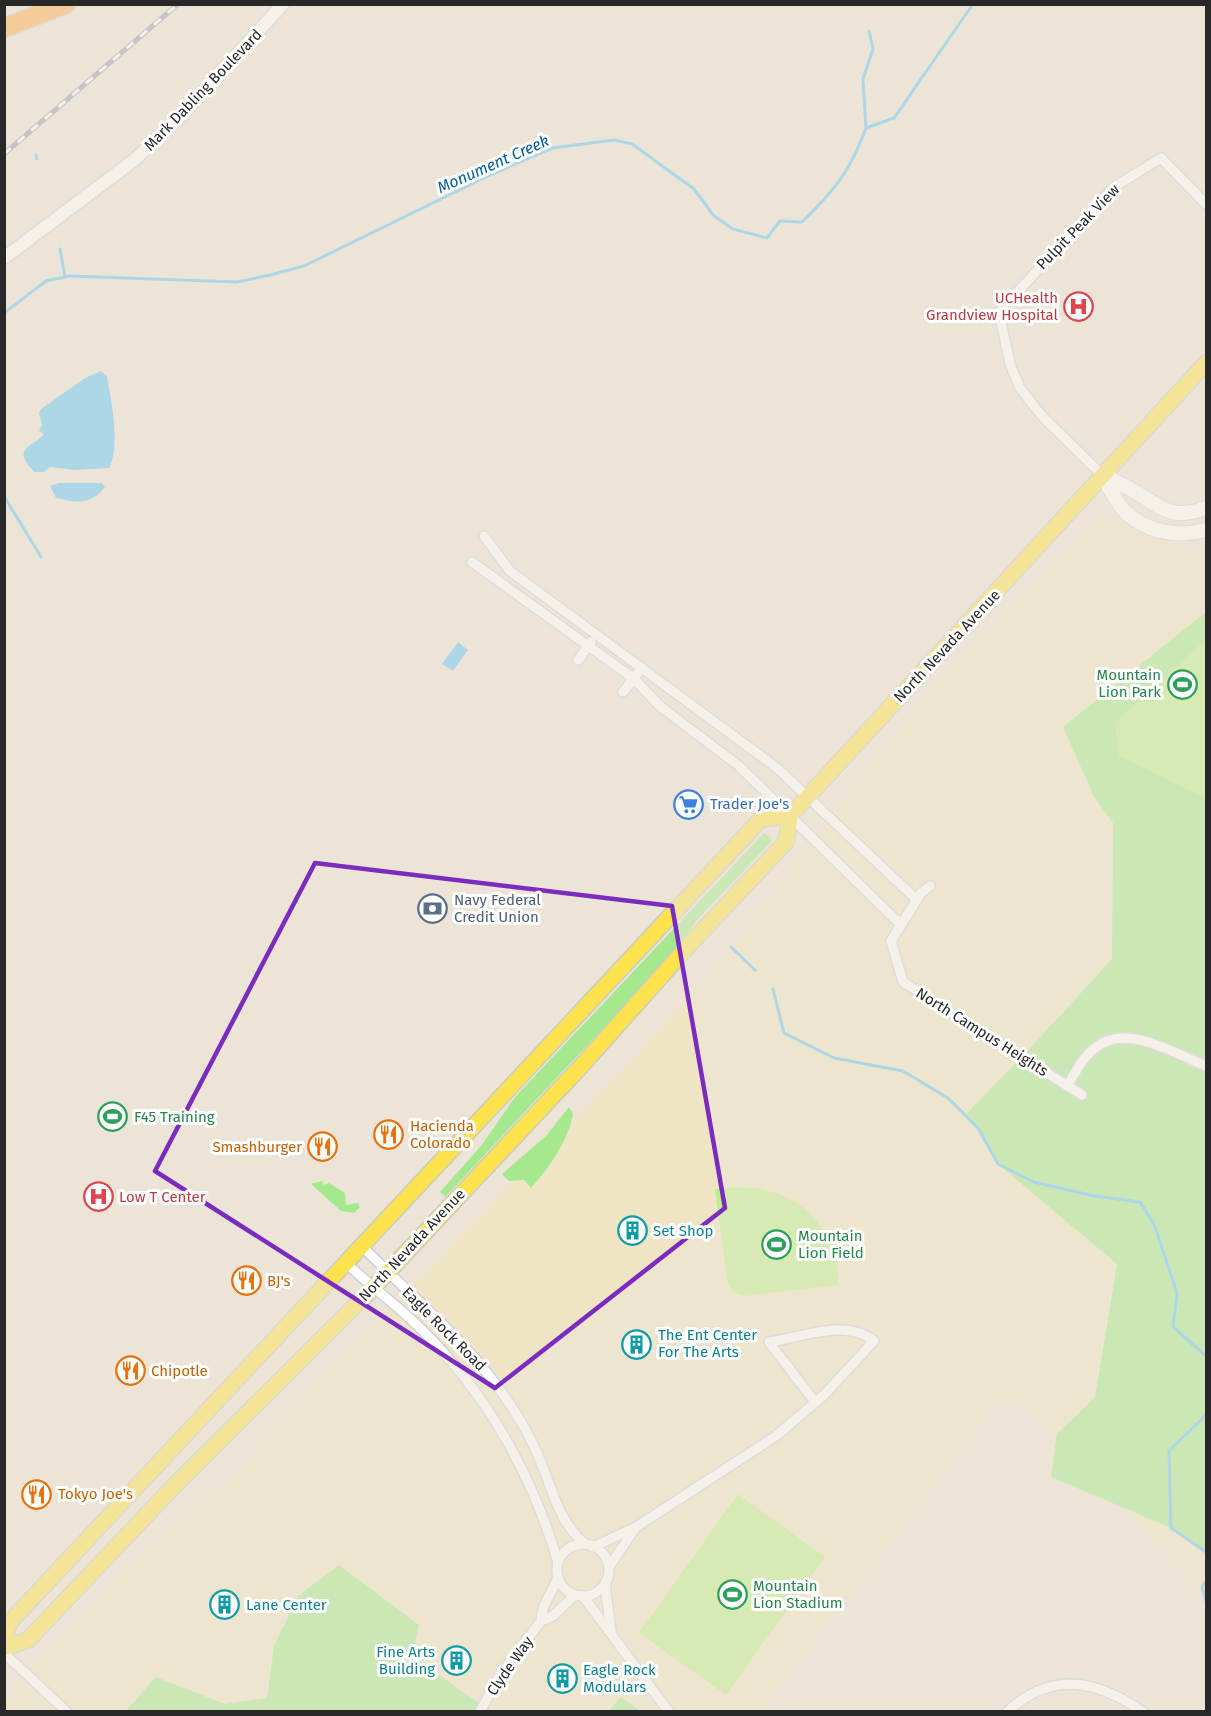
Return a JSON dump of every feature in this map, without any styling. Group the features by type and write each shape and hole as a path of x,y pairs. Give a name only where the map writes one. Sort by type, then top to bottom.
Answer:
{"highway":[{"path":"4,28 66,4"}],"main road":[{"name":"North Nevada Avenue","path":"4,1648 28,1640 175,1485 373,1288 584,1063 690,944 786,842 790,816 1206,363"},
{"path":"1102,475 1134,491 1155,507 1177,513 1191,513 1206,508"},
{"path":"1102,475 1121,507 1138,521 1156,530 1174,534 1206,530"},
{"path":"4,1638 10,1622 761,819 790,816"}],"street":[{"name":"Mark Dabling Boulevard","path":"4,258 133,161 182,115 283,4"},
{"name":"Pulpit Peak View","path":"1102,475 1042,416 1020,388 1010,364 999,312 1117,184 1161,158 1206,204"},
{"path":"484,536 510,571 777,768 917,900"},
{"path":"472,562 633,678 661,706 740,766 901,925"},
{"path":"578,660 596,634"},
{"path":"622,692 642,668"},
{"name":"North Campus Heights","path":"930,886 917,900 891,941 903,982 1082,1095"},
{"path":"1067,1086 1096,1047 1115,1038 1135,1039 1206,1066"},
{"name":"Eagle Rock Road","path":"361,1245 471,1352 491,1377 514,1410 536,1452 566,1524 589,1545 601,1551 609,1567"},
{"name":"Eagle Rock Road","path":"345,1262 419,1327 442,1351 499,1425 541,1511 558,1562 558,1578"},
{"path":"558,1562 568,1549 589,1545 636,1527 776,1436 815,1402 849,1371 874,1341 864,1332 848,1329 770,1342 815,1402"},
{"path":"611,1633 605,1584 609,1567 636,1527"},
{"path":"558,1578 567,1592 579,1596 611,1633 669,1712"},
{"path":"541,1621 543,1608 558,1578"},
{"path":"541,1621 553,1616 579,1596 599,1591 605,1584"},
{"name":"Clyde Way","path":"480,1712 499,1676 541,1621"},
{"path":"4,1653 67,1712"},
{"path":"1007,1712 1032,1693 1048,1687 1078,1683 1108,1691 1143,1712"}],"highlighted area":[{"path":"315,863 672,906 725,1208 495,1388 155,1171"}],"shaded area":[{"path":"1102,515 1195,556 1206,548 1206,1597 1026,1407 1000,1398 762,1711 5,1712 5,1694 126,1570 235,1474 334,1366 612,1081 711,974 942,674"}],"green space":[{"path":"1206,612 1206,1552 1171,1528 1051,1477 1057,1434 1095,1397 1117,1264 998,1164 978,1128 965,1115 1112,959 1113,823 1094,797 1063,727"},
{"name":"Mountain Lion Park","path":"1206,635 1206,798 1119,756 1115,723 1199,646"},
{"path":"764,833 772,838 770,843 697,920 671,956 445,1197 440,1192 481,1146 515,1097"},
{"path":"569,1107 573,1114 567,1134 557,1154 538,1180 531,1188 524,1180 509,1181 502,1174 546,1136"},
{"path":"322,1181 324,1185 329,1183 345,1193 346,1205 358,1203 360,1207 354,1213 341,1211 311,1184"},
{"name":"Mountain Lion Field","path":"735,1187 777,1193 794,1201 809,1212 821,1226 830,1243 839,1285 746,1296 733,1292 727,1280 715,1189"},
{"name":"Mountain Lion Stadium","path":"738,1494 825,1557 726,1695 639,1633"},
{"path":"339,1565 419,1625 412,1656 490,1711 125,1712 156,1677 225,1704 267,1698 274,1646 298,1596"},
{"path":"621,1697 640,1711 609,1711"}],"water":[{"path":"101,371 107,376 113,410 115,436 113,459 109,468 75,470 50,467 44,472 35,472 24,458 24,453 44,434 39,431 42,425 39,413 41,409 85,378"},
{"path":"59,483 102,483 105,487 89,500 71,501 56,498 50,486"},
{"path":"458,642 468,650 453,671 442,664"}],"waterway":[{"name":"Monument Creek","path":"4,313 46,281 70,276 237,282 304,266 490,175 552,148 614,140 632,144 694,189 714,216 733,229 767,238 780,221 802,222 824,200 847,168 866,128 894,118 973,4"},
{"path":"866,128 863,79 873,49 869,31"},
{"path":"36,155 37,159"},
{"path":"60,249 65,277"},
{"path":"4,496 41,557"},
{"path":"731,947 755,970"},
{"path":"773,989 784,1033 834,1058 903,1071 948,1098 978,1128 998,1164 1034,1182 1094,1196 1140,1202 1154,1224 1177,1293 1173,1327 1206,1356"},
{"path":"1206,1415 1169,1451 1171,1528 1206,1552"},
{"path":"1206,1581 1202,1587 1206,1601"}],"railway":[{"path":"4,154 178,4"}],"place":[{"name":"UCHealth Grandview Hospital","path":"1079,307"},
{"name":"Mountain Lion Park","path":"1182,684"},
{"name":"Trader Joe's","path":"689,804"},
{"name":"Navy Federal Credit Union","path":"433,909"},
{"name":"F45 Training","path":"113,1117"},
{"name":"Hacienda Colorado","path":"389,1135"},
{"name":"Smashburger","path":"323,1147"},
{"name":"Low T Center","path":"98,1197"},
{"name":"Set Shop","path":"632,1231"},
{"name":"Mountain Lion Field","path":"777,1245"},
{"name":"BJ's","path":"246,1281"},
{"name":"The Ent Center For The Arts","path":"637,1344"},
{"name":"Chipotle","path":"130,1371"},
{"name":"Tokyo Joe's","path":"37,1494"},
{"name":"Mountain Lion Stadium","path":"732,1595"},
{"name":"Lane Center","path":"225,1605"},
{"name":"Fine Arts Building","path":"456,1661"},
{"name":"Eagle Rock Modulars","path":"562,1679"}]}
